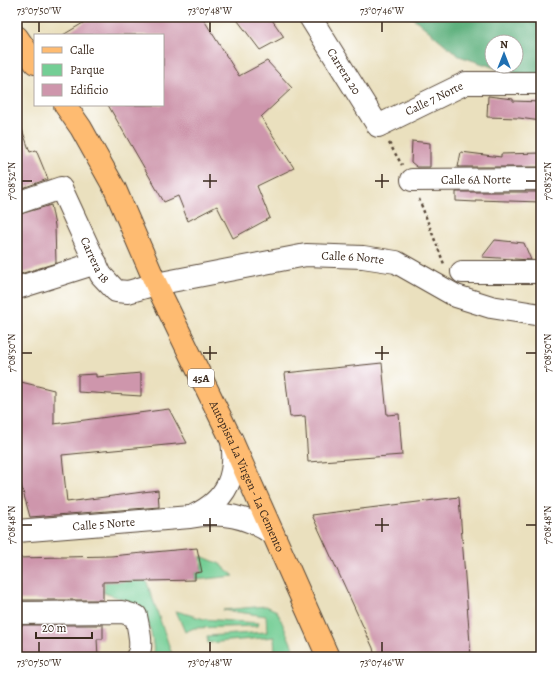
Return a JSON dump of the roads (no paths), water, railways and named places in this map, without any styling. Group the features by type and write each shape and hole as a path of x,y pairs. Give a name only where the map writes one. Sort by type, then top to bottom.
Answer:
{"main road":[{"path":"17,37 34,62"},
{"name":"Autopista La Virgen - La Cemento","path":"66,106 81,128 115,189 156,284 232,439 328,657"}],"street":[{"name":"Carrera 20","path":"310,17 378,126"},
{"name":"Calle 7 Norte","path":"378,126 466,83 541,83"},
{"name":"Calle 6A Norte","path":"412,180 541,179"},
{"name":"Carrera 18","path":"17,203 61,188 101,275 116,291 128,292 156,284"},
{"name":"Calle 6 Norte","path":"156,284 306,255 363,257 396,262 456,296 491,307 541,315"},
{"path":"17,288 96,263"},
{"path":"453,269 541,272"},
{"name":"Calle 5 Norte","path":"190,517 208,509 222,495 231,478 234,459 232,439"},
{"name":"Calle 5 Norte","path":"17,531 190,517 207,514 225,514 243,517 259,524 274,534"},
{"path":"17,613 122,612 136,616 139,635 139,654 137,657"}]}
